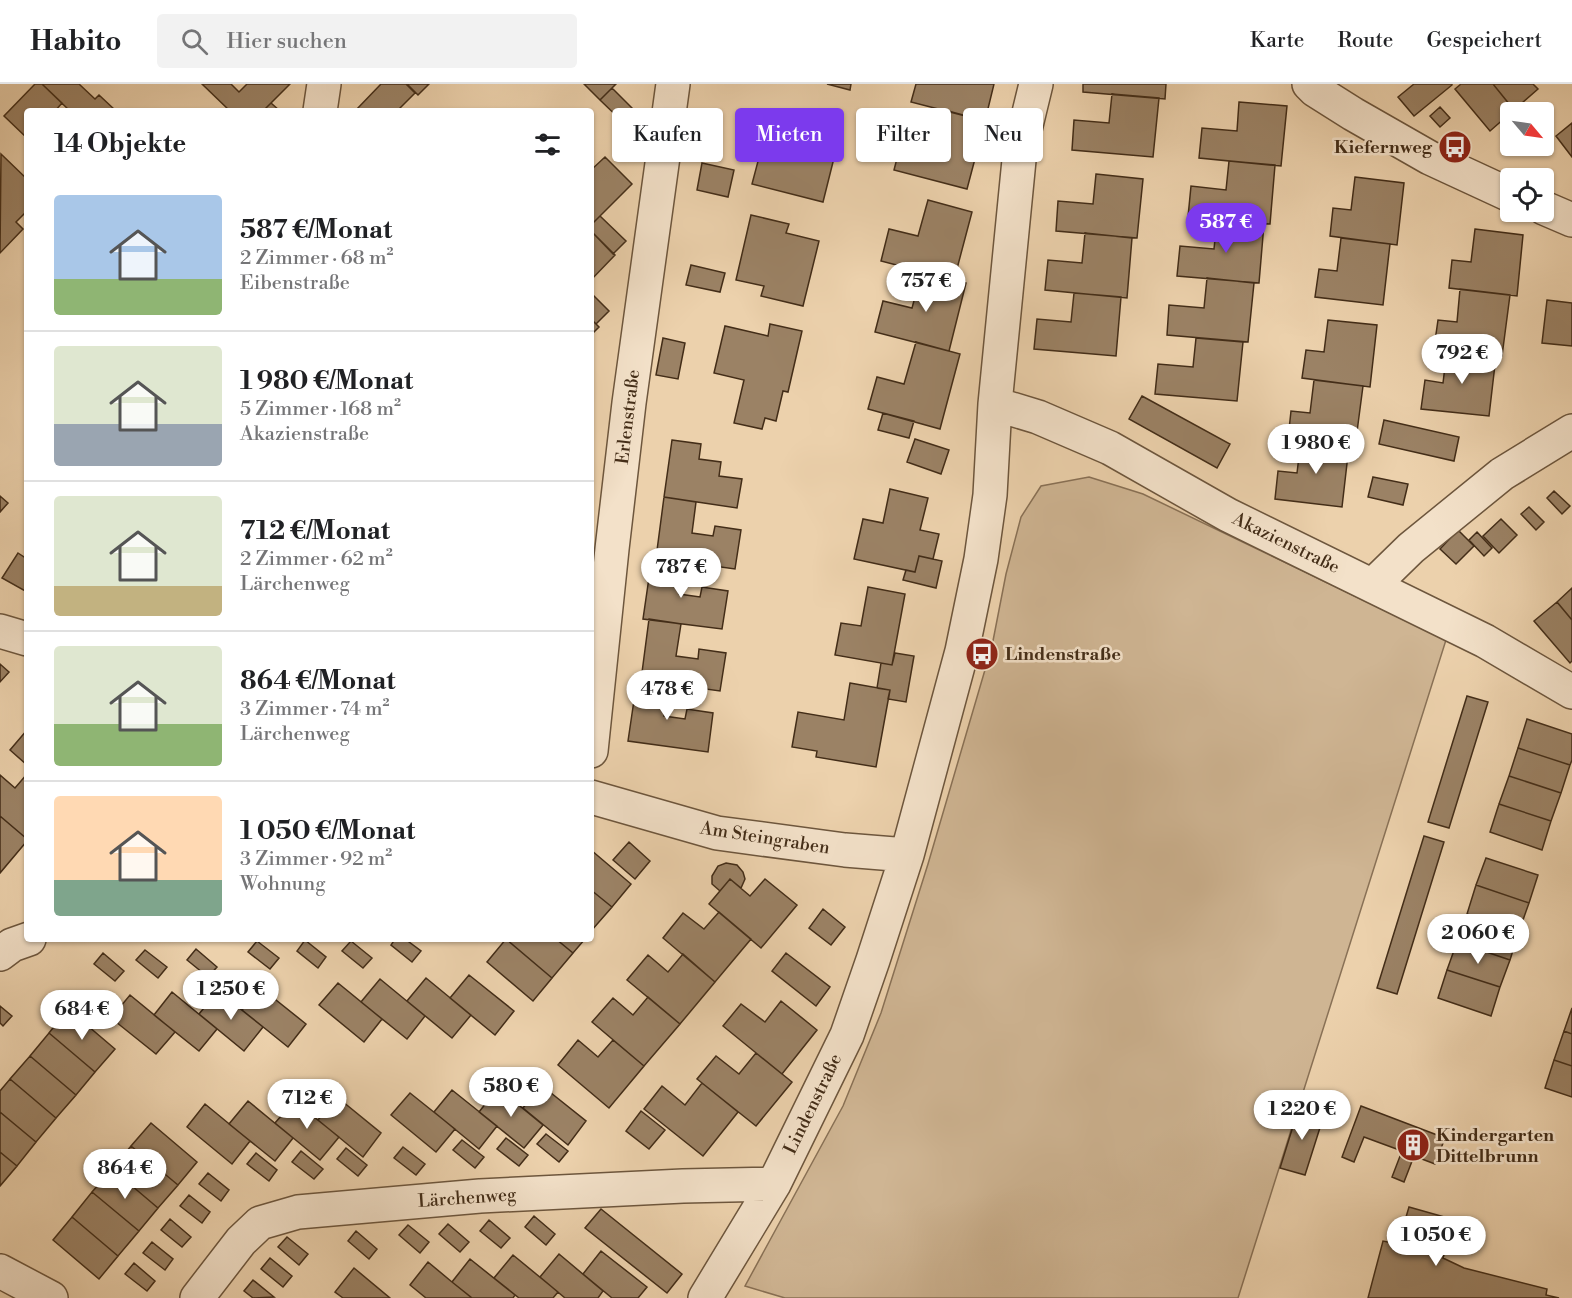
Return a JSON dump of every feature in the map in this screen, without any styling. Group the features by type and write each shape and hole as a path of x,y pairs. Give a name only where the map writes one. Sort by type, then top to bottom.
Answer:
{"street":[{"path":"320,108 324,84"},
{"name":"Erlenstraße","path":"594,723 629,403 673,84"},
{"name":"Lindenstraße","path":"705,1298 774,1184 847,1035 907,855 962,651 981,559 990,495 995,404 1020,150 1036,84"},
{"path":"1309,84 1353,114 1430,158 1500,190"},
{"path":"1554,212 1572,220"},
{"name":"Akazienstraße","path":"995,404 1038,417 1110,448 1228,515 1485,641 1572,692"},
{"path":"1373,585 1411,548 1502,474 1572,431"},
{"path":"0,631 24,638"},
{"name":"Am Steingraben","path":"594,798 717,833 845,850 907,855"},
{"path":"0,954 12,945 24,941"},
{"name":"Lärchenweg","path":"197,1298 241,1241 260,1223 298,1212 480,1196 774,1184"},
{"path":"0,1271 51,1298"}],"shaded area":[{"path":"1089,477 1143,494 1446,640 1238,1298 785,1298 745,1286 843,1106 881,1013 928,864 992,646 1006,574 1021,517 1041,486"}],"building":[{"path":"35,84 42,84 62,103 58,108 24,108 24,135 4,116"},
{"path":"42,84 79,84 95,99 99,95 113,108 67,108"},
{"path":"202,84 231,84 239,92 247,84 290,84 266,108 227,108"},
{"path":"381,84 406,84 415,93 400,108 358,108"},
{"path":"407,84 429,84 418,95"},
{"path":"584,84 616,84 600,100"},
{"path":"827,84 851,84 850,90"},
{"path":"916,84 994,84 988,108 963,108 963,115 951,112 951,108 934,108 911,102"},
{"path":"1083,84 1166,84 1165,99 1083,92"},
{"path":"1414,84 1452,85 1414,116 1398,97"},
{"path":"1461,84 1493,84 1508,102 1500,102 1500,122 1490,131 1455,89"},
{"path":"1493,84 1533,84 1538,89 1523,102 1508,102"},
{"path":"612,88 632,108 612,108 612,112 600,100"},
{"path":"1112,94 1159,98 1153,157 1072,150 1074,120 1109,123"},
{"path":"1239,102 1287,106 1281,166 1199,158 1202,128 1237,131"},
{"path":"271,103 277,108 266,108"},
{"path":"1440,107 1450,118 1440,127 1430,116"},
{"path":"951,112 963,115 963,162 974,162 967,189 894,170 896,162 951,162"},
{"path":"1572,123 1572,157 1556,136"},
{"path":"1,154 24,176 24,214 16,222 23,229 0,253"},
{"path":"605,157 632,184 594,222 594,167"},
{"path":"1229,161 1275,165 1270,224 1188,217 1191,186 1226,190"},
{"path":"758,162 833,162 823,202 752,184"},
{"path":"702,163 734,170 728,197 697,190"},
{"path":"1096,174 1143,179 1137,238 1056,231 1058,201 1093,204"},
{"path":"1355,177 1404,183 1397,245 1330,236 1333,208 1351,210"},
{"path":"928,200 972,212 954,280 881,261 889,229 918,236"},
{"path":"751,215 789,224 786,233 819,241 803,306 761,296 764,286 736,280"},
{"path":"600,216 626,241 613,254 594,234 594,222"},
{"path":"1217,220 1264,224 1259,283 1177,276 1180,246 1214,249"},
{"path":"1475,229 1523,235 1517,296 1449,288 1452,260 1471,262"},
{"path":"1085,233 1132,238 1127,298 1045,290 1048,260 1082,263"},
{"path":"594,234 615,255 594,277"},
{"path":"1341,238 1390,244 1383,305 1315,297 1319,269 1337,271"},
{"path":"691,265 725,273 720,292 686,285"},
{"path":"922,272 966,283 949,351 875,332 883,301 912,308"},
{"path":"1207,278 1254,283 1248,342 1167,335 1169,305 1204,308"},
{"path":"1460,289 1510,295 1502,356 1434,348 1438,320 1457,322"},
{"path":"1074,293 1121,297 1116,356 1034,349 1037,319 1071,322"},
{"path":"594,296 609,311 596,324 594,322"},
{"path":"1547,300 1572,303 1572,346 1542,343"},
{"path":"1328,320 1377,325 1370,387 1302,378 1306,350 1324,352"},
{"path":"594,322 599,327 594,332"},
{"path":"770,324 802,331 788,392 783,391 776,421 765,418 762,429 734,423 744,380 714,373 725,326 768,336"},
{"path":"663,338 685,343 678,379 656,375"},
{"path":"1196,338 1243,342 1237,401 1155,394 1158,364 1193,367"},
{"path":"916,342 960,354 940,429 868,409 877,377 904,384"},
{"path":"1447,350 1496,356 1489,416 1421,409 1425,380 1443,383"},
{"path":"1314,380 1363,386 1355,447 1288,439 1291,411 1310,413"},
{"path":"1142,396 1230,444 1217,468 1129,419"},
{"path":"883,413 914,421 909,438 878,430"},
{"path":"1384,420 1459,437 1454,461 1379,444"},
{"path":"915,439 949,450 941,474 907,462"},
{"path":"672,440 701,444 699,459 721,462 719,476 742,479 737,508 664,497"},
{"path":"1301,440 1349,446 1342,507 1275,499 1278,471 1297,473"},
{"path":"1373,477 1408,484 1403,505 1368,497"},
{"path":"890,489 928,498 920,530 939,534 933,559 919,556 915,572 854,559 863,519 883,523"},
{"path":"1554,491 1570,506 1562,514 1547,498"},
{"path":"0,496 8,503 0,512"},
{"path":"664,497 696,502 692,533 713,536 715,526 741,530 735,569 656,558"},
{"path":"1529,507 1544,522 1536,530 1521,514"},
{"path":"1501,519 1517,535 1499,553 1483,536"},
{"path":"1458,530 1474,546 1456,564 1440,549"},
{"path":"1477,532 1492,548 1484,556 1469,540"},
{"path":"18,553 24,557 24,590 2,578"},
{"path":"919,556 942,561 936,588 903,580 906,570 915,572"},
{"path":"652,557 683,562 679,594 700,597 702,587 728,591 722,629 643,619"},
{"path":"868,587 905,594 892,665 835,655 841,623 861,626"},
{"path":"1572,588 1572,620 1557,602"},
{"path":"1557,602 1572,620 1572,661 1570,663 1534,621"},
{"path":"649,619 681,624 676,656 698,659 699,649 726,653 720,691 641,680"},
{"path":"895,653 914,656 906,702 888,699 890,690 877,688 881,663 892,665"},
{"path":"0,664 9,672 0,682"},
{"path":"637,680 668,684 664,716 685,719 687,709 713,713 708,752 628,741"},
{"path":"850,683 890,690 876,767 816,757 817,751 792,747 798,712 844,720"},
{"path":"1467,696 1488,702 1449,828 1428,822"},
{"path":"1527,719 1572,734 1570,765 1518,748"},
{"path":"24,734 24,762 10,750"},
{"path":"1518,748 1570,765 1561,793 1509,776"},
{"path":"0,775 15,788 24,778 24,836 0,816"},
{"path":"1509,776 1561,793 1551,821 1499,804"},
{"path":"1499,804 1551,821 1542,850 1490,832"},
{"path":"0,816 24,836 24,845 0,873"},
{"path":"1424,836 1444,842 1397,994 1377,988"},
{"path":"629,842 650,861 635,879 613,860"},
{"path":"594,853 631,884 612,907 594,892"},
{"path":"1486,858 1538,875 1529,903 1476,885"},
{"path":"726,863 737,865 743,872 745,879 741,888 730,879 720,891 712,884 712,876 718,866"},
{"path":"730,879 750,896 765,879 797,905 761,948 709,904"},
{"path":"1476,885 1529,903 1519,931 1467,914"},
{"path":"594,892 612,907 594,928"},
{"path":"823,909 845,927 831,945 809,928"},
{"path":"719,912 751,939 715,982 663,938 683,913 704,929"},
{"path":"1467,914 1519,931 1510,960 1457,942"},
{"path":"258,942 279,958 270,969 248,952"},
{"path":"304,942 307,942 326,957 318,968 297,951"},
{"path":"352,942 372,958 363,968 342,951"},
{"path":"393,942 409,942 421,951 412,962 391,945"},
{"path":"504,942 510,942 552,978 533,1001 487,962"},
{"path":"510,942 560,942 573,953 552,978"},
{"path":"560,942 582,942 573,953"},
{"path":"1457,942 1510,960 1500,987 1447,970"},
{"path":"196,949 217,967 208,977 187,960"},
{"path":"145,950 167,967 158,978 136,960"},
{"path":"103,953 124,971 115,981 94,964"},
{"path":"786,953 830,987 816,1006 772,971"},
{"path":"683,954 715,982 680,1024 627,980 648,955 668,972"},
{"path":"1447,970 1500,987 1491,1016 1438,998"},
{"path":"469,975 514,1011 495,1035 450,998"},
{"path":"426,978 471,1015 452,1038 407,1001"},
{"path":"380,979 425,1016 407,1039 361,1002"},
{"path":"338,983 382,1019 364,1042 319,1005"},
{"path":"261,988 306,1024 288,1047 242,1010"},
{"path":"218,991 263,1027 244,1051 199,1014"},
{"path":"172,992 217,1029 199,1051 154,1015"},
{"path":"130,995 175,1032 156,1054 111,1018"},
{"path":"648,997 680,1024 644,1066 592,1022 613,998 633,1015"},
{"path":"781,1001 817,1030 782,1074 723,1026 741,1004 765,1022"},
{"path":"0,1006 12,1016 3,1026 0,1023"},
{"path":"1572,1008 1572,1034 1564,1031"},
{"path":"68,1009 115,1049 95,1072 49,1033"},
{"path":"1564,1031 1572,1034 1572,1066 1554,1060"},
{"path":"49,1033 95,1072 76,1095 30,1056"},
{"path":"578,1040 598,1057 613,1040 644,1066 609,1108 558,1065"},
{"path":"756,1053 792,1082 756,1126 697,1079 716,1056 739,1074"},
{"path":"30,1056 76,1095 56,1118 10,1079"},
{"path":"1554,1060 1572,1066 1572,1097 1545,1088"},
{"path":"10,1079 56,1118 36,1142 0,1112 0,1091"},
{"path":"702,1083 738,1112 703,1156 644,1109 662,1086 685,1105"},
{"path":"541,1085 586,1121 568,1145 523,1108"},
{"path":"498,1088 543,1125 524,1148 479,1112"},
{"path":"452,1090 497,1126 479,1149 434,1112"},
{"path":"410,1093 455,1129 436,1152 391,1115"},
{"path":"337,1097 381,1133 363,1157 318,1120"},
{"path":"248,1101 293,1138 275,1161 229,1124"},
{"path":"294,1101 339,1137 320,1160 275,1123"},
{"path":"205,1104 250,1141 232,1164 187,1127"},
{"name":"Kindergarten Dittelbrunn","path":"1361,1106 1445,1138 1435,1164 1414,1156 1404,1182 1392,1177 1402,1151 1364,1137 1354,1162 1342,1157"},
{"path":"1299,1107 1324,1115 1305,1175 1280,1168"},
{"path":"641,1111 665,1130 649,1149 626,1131"},
{"path":"0,1112 36,1142 17,1166 0,1152"},
{"path":"151,1123 197,1162 178,1185 131,1146"},
{"path":"546,1134 568,1151 559,1162 537,1144"},
{"path":"506,1138 528,1155 519,1166 497,1149"},
{"path":"462,1140 484,1157 475,1168 453,1150"},
{"path":"131,1146 178,1185 158,1208 112,1169"},
{"path":"403,1147 425,1164 416,1175 394,1158"},
{"path":"346,1148 367,1165 358,1176 337,1159"},
{"path":"301,1151 323,1169 314,1179 292,1162"},
{"path":"0,1152 17,1166 0,1186"},
{"path":"256,1153 277,1170 269,1181 247,1164"},
{"path":"112,1169 158,1208 139,1231 92,1192"},
{"path":"208,1173 229,1190 221,1201 199,1184"},
{"path":"92,1192 139,1231 118,1256 72,1217"},
{"path":"189,1195 210,1212 202,1223 180,1206"},
{"path":"1409,1207 1455,1220 1443,1258 1464,1268 1547,1289 1546,1295 1559,1298 1368,1298 1383,1241 1398,1244"},
{"path":"601,1209 682,1274 667,1293 585,1228"},
{"path":"534,1216 555,1234 546,1245 525,1227"},
{"path":"72,1217 118,1256 99,1279 53,1240"},
{"path":"170,1219 191,1237 182,1247 161,1230"},
{"path":"489,1220 510,1238 501,1248 480,1231"},
{"path":"448,1224 469,1242 460,1252 439,1234"},
{"path":"408,1225 429,1242 420,1253 399,1235"},
{"path":"356,1231 377,1249 369,1259 348,1241"},
{"path":"287,1237 308,1254 299,1265 278,1247"},
{"path":"152,1242 173,1259 165,1270 143,1253"},
{"path":"601,1251 647,1287 638,1298 612,1298 583,1274"},
{"path":"559,1254 603,1291 598,1298 565,1298 540,1277"},
{"path":"513,1255 558,1292 553,1298 519,1298 494,1278"},
{"path":"270,1258 292,1276 283,1287 261,1269"},
{"path":"470,1259 515,1295 513,1298 472,1298 452,1282"},
{"path":"428,1262 472,1298 426,1298 410,1285"},
{"path":"134,1263 155,1281 147,1291 125,1274"},
{"path":"354,1268 390,1298 343,1298 335,1292"},
{"path":"253,1280 274,1297 253,1298 244,1291"}],"place":[{"name":"Kiefernweg","path":"1455,147"},
{"name":"Lindenstraße","path":"982,654"},
{"name":"Kindergarten Dittelbrunn","path":"1413,1145"}]}
